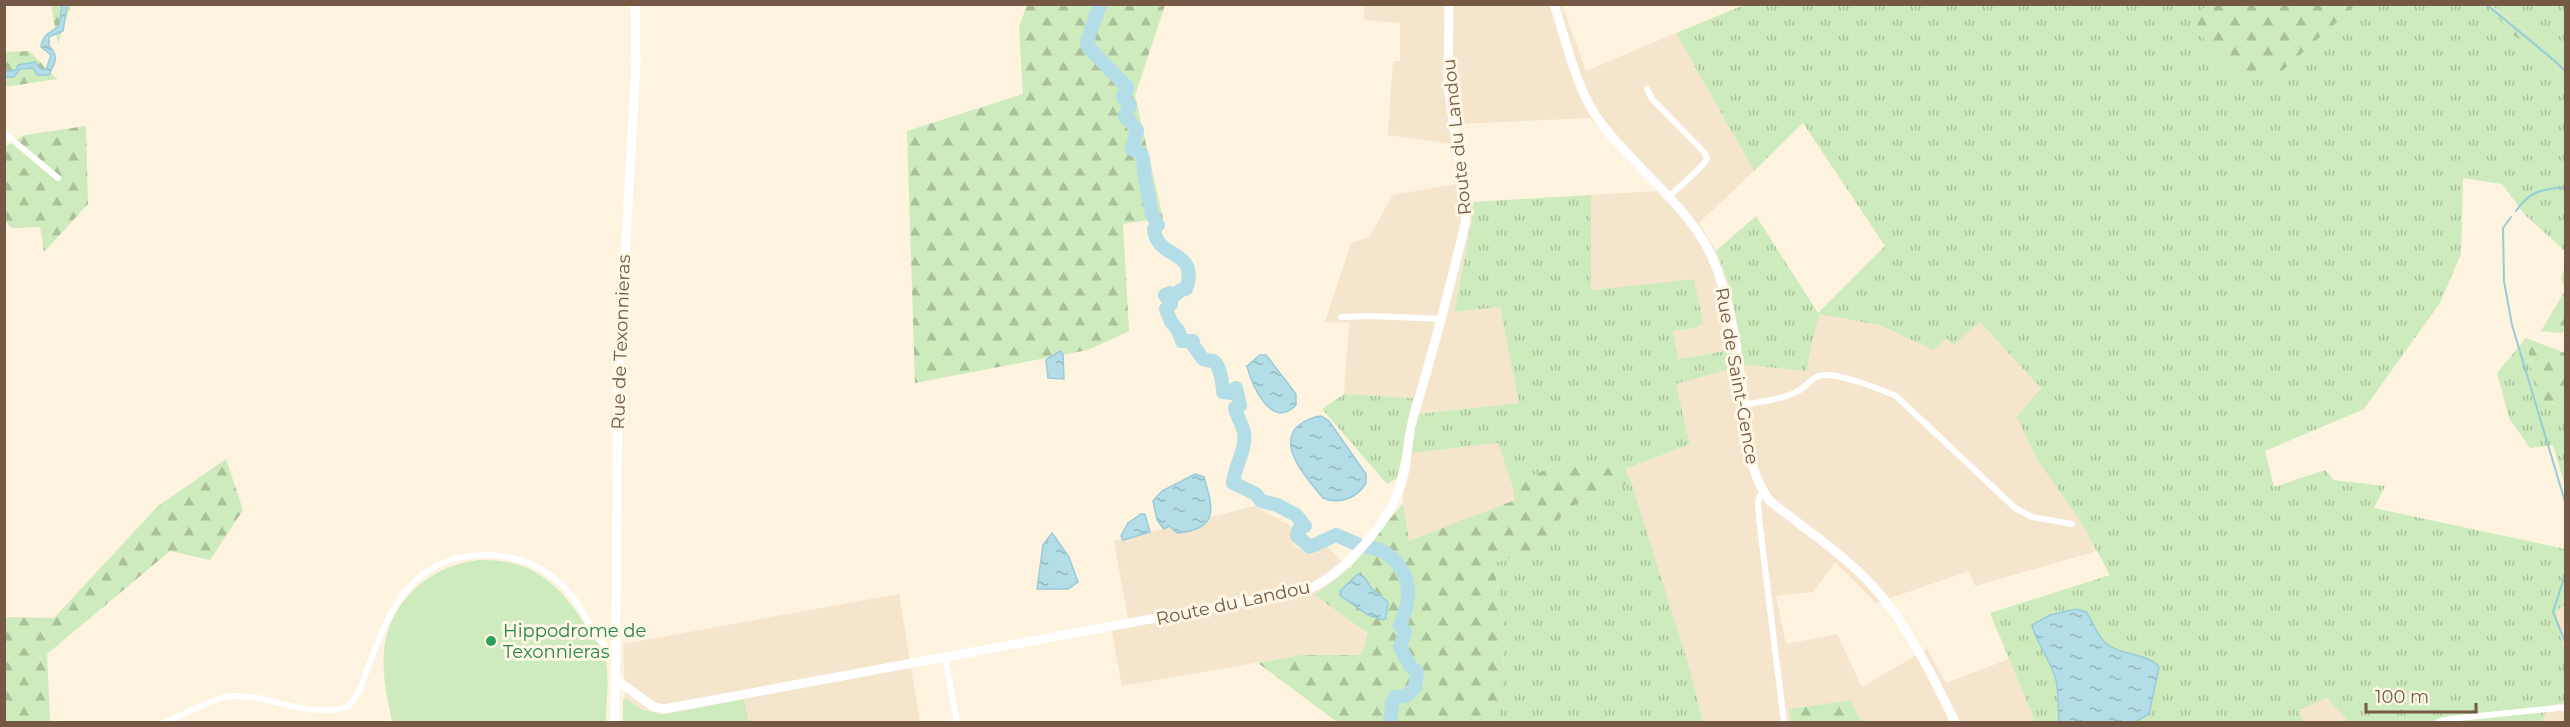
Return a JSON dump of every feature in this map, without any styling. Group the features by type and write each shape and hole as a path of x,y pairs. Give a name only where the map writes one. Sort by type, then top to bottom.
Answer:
{"street":[{"name":"Rue de Texonnieras","path":"615,723 618,380 636,63 635,4"},
{"name":"Route du Landou","path":"615,679 654,707 664,709 1307,590 1321,584 1344,566 1381,523 1397,494 1404,475 1411,423 1443,319 1466,213 1448,85 1449,4"},
{"name":"Rue de Saint-Gence","path":"1554,4 1591,109 1602,125 1670,196 1698,233 1718,272 1732,323 1752,465 1762,491 1770,501 1855,569 1879,594 1930,669 1955,723"},
{"path":"1647,89 1652,99 1704,152 1707,158 1702,168 1692,173 1670,196"},
{"path":"4,133 58,178"},
{"path":"1341,317 1443,319"},
{"path":"1744,405 1789,396 1801,390 1814,378 1826,375 1876,387 1896,396 2015,508 2032,517 2072,524"},
{"path":"1762,491 1758,502 1759,519 1784,723"},
{"path":"165,723 228,696 325,710 347,707 358,693 386,622 402,594 423,575 461,557 495,555 510,557 543,570 559,581 578,604 602,643 614,652"},
{"path":"945,658 957,723"},
{"path":"2438,723 2449,719 2565,707"}],"shaded area":[{"path":"1364,5 1562,5 1586,71 1676,33 1754,171 1699,223 1716,251 1730,287 1742,348 1677,359 1673,331 1696,328 1693,279 1590,290 1591,195 1657,191 1590,118 1459,124 1460,145 1388,135 1393,61 1400,61 1400,23 1364,20"},
{"path":"1468,182 1472,220 1454,312 1500,307 1519,403 1408,415 1412,398 1344,394 1349,323 1325,322 1351,243 1369,237 1393,195"},
{"path":"1819,314 1879,325 1933,350 1947,338 1953,346 1980,322 2041,388 2081,522 2097,551 1975,586 1969,571 1876,603 1835,562 1813,592 1776,596 1786,644 1837,634 1862,687 1927,649 1946,683 2009,659 2035,722 1861,722 1851,700 1790,709 1791,722 1703,722 1691,673 1625,469 1690,444 1676,384 1746,365 1806,371"},
{"path":"1498,443 1516,500 1409,541 1403,503 1403,454"},
{"path":"1255,506 1290,526 1294,545 1311,555 1327,546 1349,569 1316,595 1368,635 1361,655 1301,655 1122,686 1110,622 1128,619 1114,541"},
{"path":"899,594 920,722 749,722 744,699 662,715 641,709 625,698 623,644"},
{"path":"2565,604 2565,653 2556,612"},
{"path":"2327,698 2349,722 2304,722 2299,710"},
{"path":"2565,703 2565,722 2543,722 2547,705"}],"green space":[{"path":"2212,4 2353,5 2281,72 2251,77 2221,66 2189,15"},
{"path":"51,5 71,5 58,44"},
{"path":"1027,5 1165,5 1135,96 1163,218 1123,224 1129,331 1088,350 915,383 907,131 1023,94 1019,27"},
{"path":"1744,5 2490,5 2508,32 2536,49 2565,79 2565,251 2525,215 2502,184 2463,178 2461,254 2440,303 2364,409 2265,451 2274,487 2325,470 2334,480 2385,486 2374,508 2565,549 2565,604 2556,612 2565,653 2565,703 2547,706 2543,722 2349,722 2327,698 2299,710 2304,722 2035,722 1990,613 2110,575 2081,522 2037,459 2017,417 2041,388 1980,322 1953,346 1947,338 1933,350 1879,325 1819,314 1806,371 1746,365 1676,384 1690,444 1625,469 1555,465 1512,486 1498,443 1403,454 1396,479 1387,484 1322,409 1344,394 1413,398 1409,415 1519,403 1500,307 1454,312 1472,220 1470,202 1591,195 1591,290 1694,279 1703,323 1696,328 1673,331 1678,359 1742,348 1730,287 1716,251 1756,216 1818,313 1885,246 1803,123 1754,171 1676,33"},
{"path":"2490,5 2565,60 2565,79 2536,49 2508,32"},
{"path":"2491,5 2565,5 2565,60 2559,56"},
{"path":"29,51 57,79 5,87 5,52"},
{"path":"86,126 88,204 44,252 40,227 11,228 5,220 4,147 25,135"},
{"path":"2565,266 2565,291 2561,278"},
{"path":"2565,291 2565,330 2562,333 2541,331"},
{"path":"2526,338 2537,399 2565,407 2565,486 2553,445 2530,448 2509,418 2497,373"},
{"path":"2526,338 2565,353 2565,407 2537,399"},
{"path":"226,459 243,510 210,560 170,551 47,654 50,722 5,722 5,617 54,618 158,506"},
{"path":"1555,465 1625,469 1631,482 1567,508 1540,549 1494,563 1505,642 1499,720 1502,722 1337,722 1258,663 1301,655 1361,655 1368,634 1315,595 1349,569 1403,503 1409,541 1515,500 1512,486"},
{"path":"1631,482 1691,673 1703,722 1502,722 1499,720 1505,642 1494,563 1540,549 1567,508"},
{"name":"Hippodrome de Texonnieras","path":"479,560 498,561 529,569 554,586 576,611 605,658 608,681 606,722 392,722 384,672 384,654 393,619 402,603 427,579 443,570"},
{"path":"625,698 641,709 662,715 744,699 749,722 623,722 623,699"},
{"path":"1851,700 1861,722 1791,722 1789,709"}],"water":[{"path":"62,5 67,5 63,31 49,37 49,46 54,53 55,63 49,75 37,75 33,68 20,69 14,77 5,77 5,72 16,70 18,65 35,62 41,69 46,70 51,55 41,47 42,42 45,36 59,26"},
{"path":"1060,351 1063,354 1064,379 1048,378 1046,360"},
{"path":"1260,355 1266,355 1296,394 1296,405 1287,412 1278,413 1271,409 1253,384 1247,366"},
{"path":"1321,416 1329,421 1366,474 1366,483 1358,493 1348,499 1336,501 1323,498 1303,473 1292,452 1293,433 1299,425"},
{"path":"1195,474 1204,477 1210,498 1210,515 1207,522 1191,531 1177,533 1169,526 1164,529 1157,520 1153,501 1162,491"},
{"path":"1141,514 1145,514 1150,532 1123,540 1121,536 1128,523"},
{"path":"1052,533 1069,557 1078,582 1068,589 1037,589 1043,545"},
{"path":"1358,574 1364,577 1372,589 1388,602 1386,618 1383,620 1368,615 1341,596 1340,591"},
{"path":"2076,609 2086,612 2100,637 2107,644 2119,651 2148,659 2159,667 2149,714 2135,722 2059,722 2056,680 2032,625 2050,615"}],"waterway":[{"path":"1100,4 1087,42 1089,48 1127,87 1123,98 1130,105 1125,116 1137,130 1132,149 1141,153 1143,158 1152,214 1158,225 1154,229 1157,239 1162,246 1183,260 1189,276 1186,289 1175,295 1170,293 1165,295 1171,304 1166,309 1182,341 1193,341 1193,345 1203,359 1213,361 1218,366 1223,392 1231,393 1236,388 1240,405 1235,408 1244,438 1233,483 1256,494 1261,501 1277,505 1296,515 1305,526 1298,530 1297,536 1310,547 1336,535 1357,544"},
{"path":"2486,4 2566,72"},
{"path":"2516,211 2526,199 2537,192 2566,187"},
{"path":"2511,217 2503,228 2504,281 2512,325 2566,505"},
{"path":"1367,547 1390,556 1401,569 1407,585 1407,601 1400,626 1405,632 1400,647 1410,666 1417,672 1415,687 1406,696 1395,697 1390,722"},
{"path":"2566,572 2553,612 2566,644"}],"place":[{"name":"Hippodrome de Texonnieras","path":"491,641"}]}
